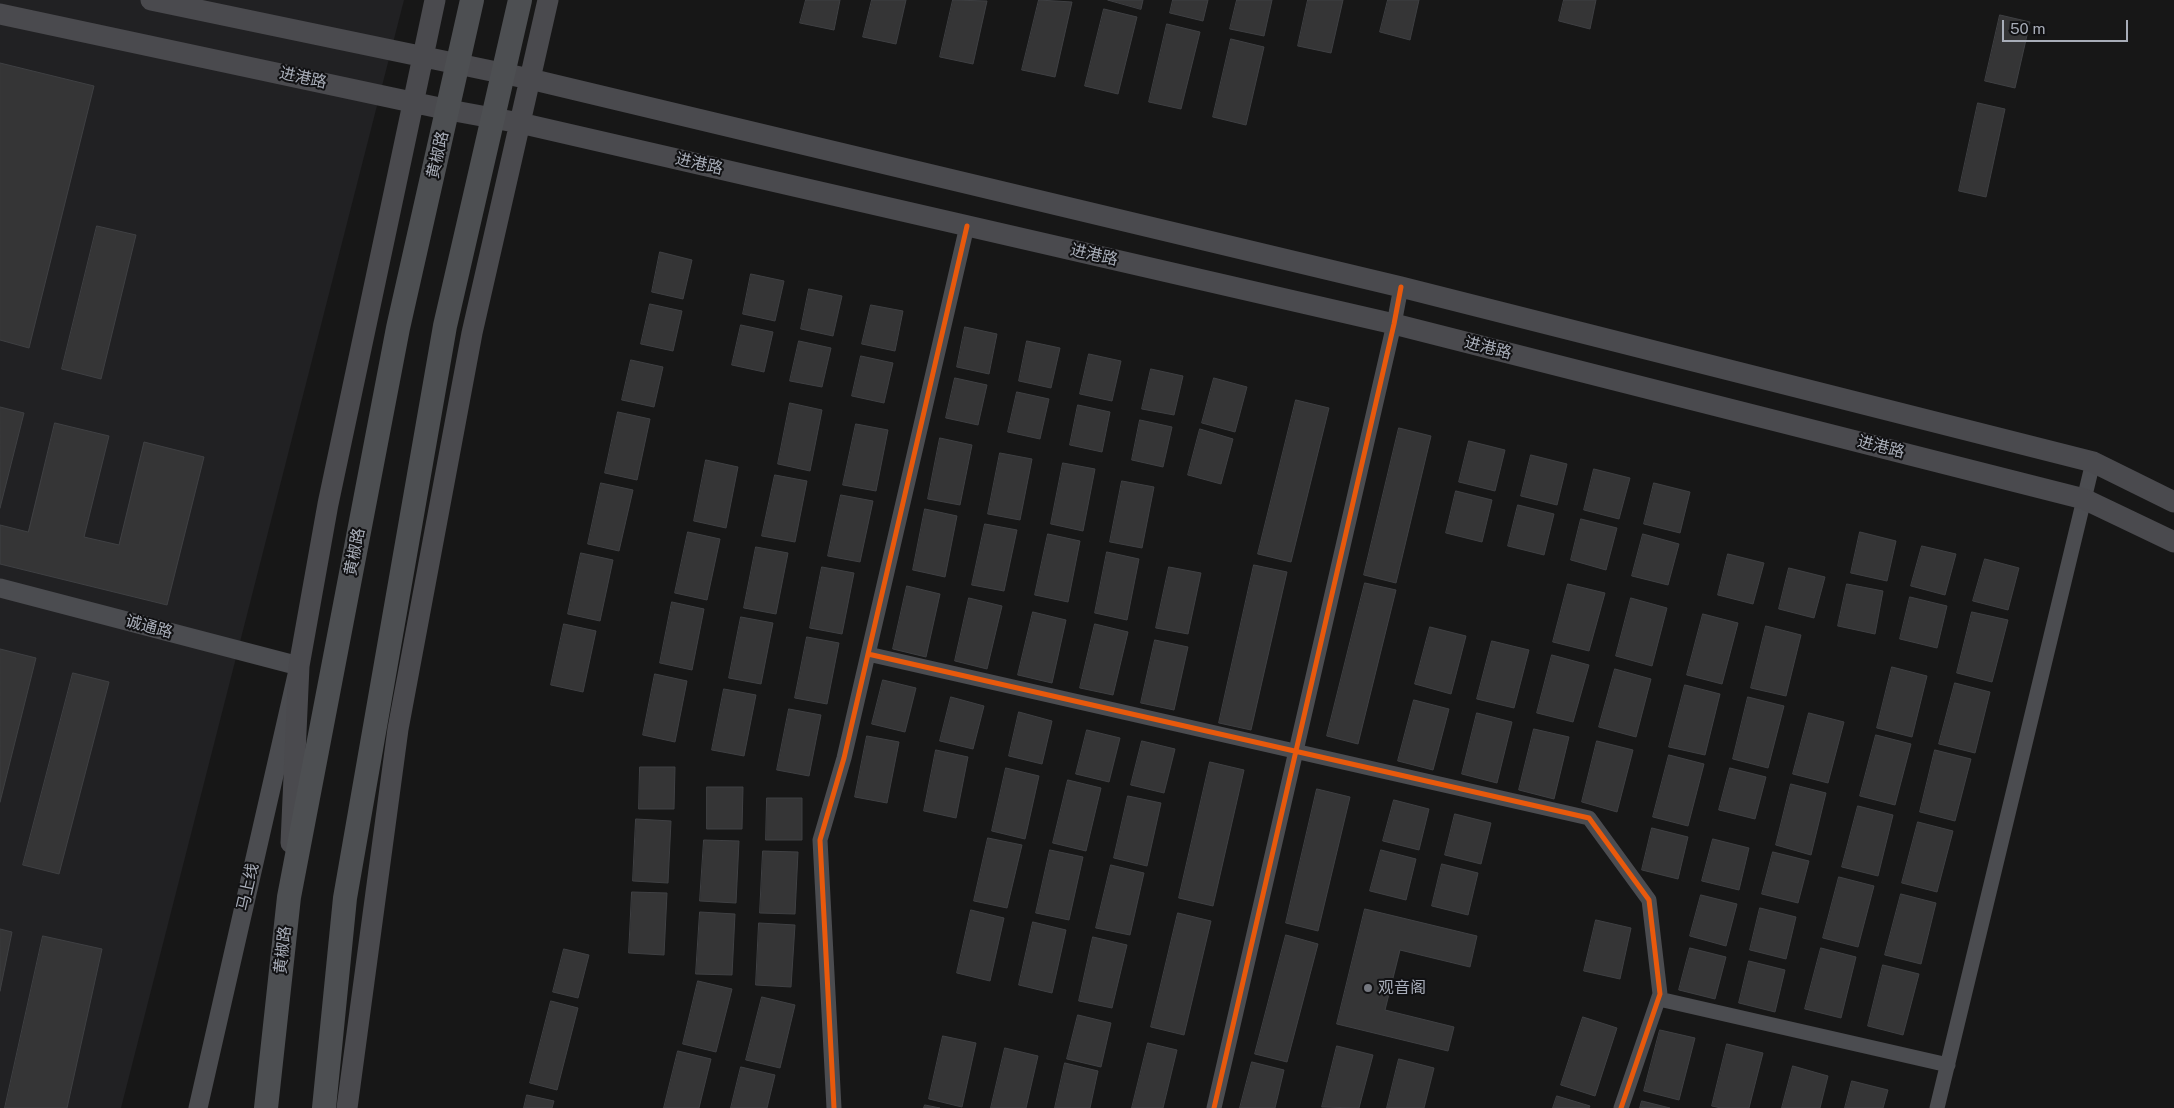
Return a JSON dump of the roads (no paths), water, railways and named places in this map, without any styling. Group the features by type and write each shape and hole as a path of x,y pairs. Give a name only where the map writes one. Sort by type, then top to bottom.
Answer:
{"main road":[{"path":"152,0 530,79 1401,287 2094,462 2174,502"},
{"path":"289,897 298,666 328,504 435,0"},
{"name":"黄椒路","path":"266,1108 289,897 398,328 449,110 472,0"},
{"path":"324,1108 347,888 445,326 520,0"},
{"path":"347,1108 398,729 472,333 548,0"},
{"name":"进港路","path":"0,14 449,110 520,123 1394,324 2084,498 2174,542"}],"street":[{"path":"834,1108 820,840 844,758 967,226"},
{"path":"1214,1108 1401,287"},
{"path":"1937,1108 2094,462"},
{"name":"诚通路","path":"0,588 298,666"},
{"path":"868,654 1589,818 1649,900 1660,994 1621,1108"},
{"name":"马上线","path":"198,1108 298,666"},
{"path":"1659,999 1948,1065"}],"place":[{"name":"观音阁","path":"1368,988"}]}
